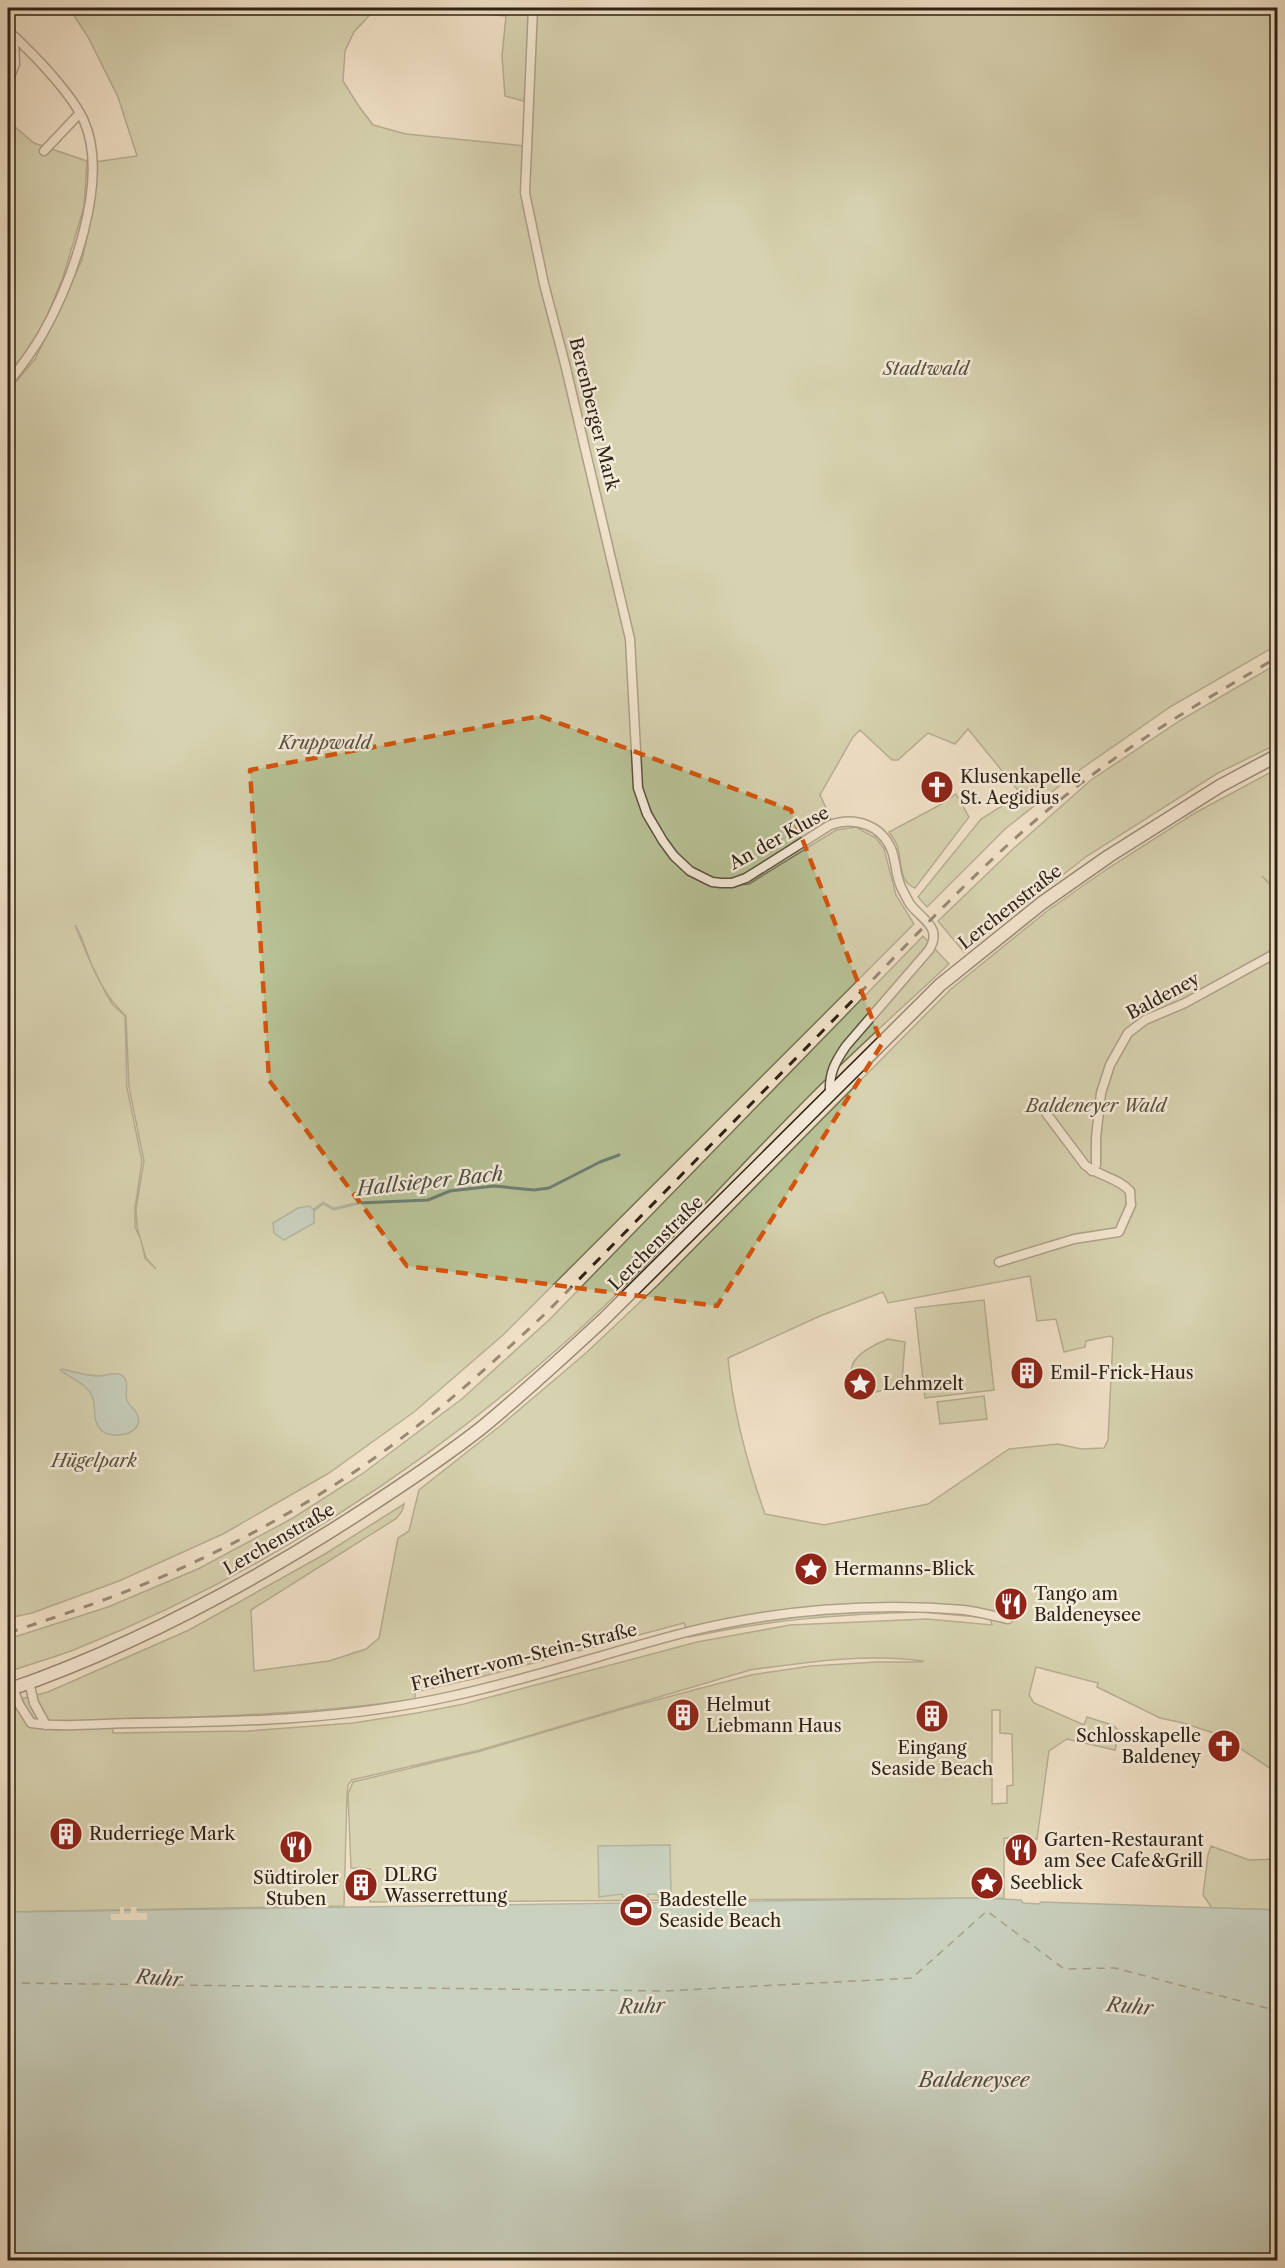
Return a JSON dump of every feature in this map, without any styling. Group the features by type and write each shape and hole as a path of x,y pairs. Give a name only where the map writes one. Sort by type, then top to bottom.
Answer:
{"main road":[{"name":"Lerchenstraße","path":"10,1689 125,1643 265,1570 357,1514 478,1430 546,1373 603,1320 940,985 1042,903 1109,856 1220,786 1278,755"}],"street":[{"name":"Berenberger Mark","path":"532,8 525,194 630,639 638,788 653,826"},
{"path":"8,30 42,65 80,113 90,138 93,160 92,184 82,237 52,316 27,358 8,383"},
{"path":"8,81 15,64 14,38"},
{"path":"44,151 80,113"},
{"name":"An der Kluse","path":"653,826 674,856 690,871 712,882 721,883 732,883 746,878 830,825 842,821 865,824 886,839 892,851 900,885 910,903 933,928 935,940 846,1046 835,1063 830,1078 830,1093"},
{"name":"Baldeney","path":"1092,1171 1096,1165 1095,1149 1101,1094 1110,1065 1128,1033 1145,1020 1185,1003 1278,952"},
{"path":"999,1262 1074,1239 1119,1232 1131,1205 1130,1191 1118,1182 1092,1171 1080,1159 1046,1113"},
{"name":"Freiherr-vom-Stein-Straße","path":"46,1725 249,1722 350,1714 454,1696 687,1632 741,1620 790,1614 874,1608 922,1608 967,1610 1008,1619"},
{"path":"29,1682 34,1703 46,1725"},
{"path":"10,1689 31,1723 46,1725"}],"highlighted area":[{"path":"540,716 791,810 882,1044 717,1306 407,1266 269,1080 250,770"}],"green space":[{"path":"69,8 376,8 354,32 345,51 343,81 373,125 406,134 525,146 523,193 545,284 528,193 534,8 1277,8 1277,645 1170,707 1081,769 1005,829 927,907 918,897 981,819 1021,794 968,729 955,744 928,733 898,760 892,760 860,730 853,737 820,795 831,819 741,877 723,879 708,876 729,886 749,884 836,830 856,827 876,838 884,849 896,895 914,924 503,1335 414,1412 329,1473 223,1534 119,1581 32,1613 8,1618 8,391 35,359 82,260 93,210 95,162 137,156 118,97 88,37","holes":["627,639 642,787 655,821 665,838 690,866 700,872 673,859 649,827 636,792","101,983 126,1016 129,1087 144,1161 136,1209 140,1239 135,1227 135,1208 142,1161 127,1088 125,1016 113,1005"]},
{"path":"425,8 531,8 527,102 505,96 502,56 506,16"},
{"path":"8,121 34,143 87,161 84,207 63,277 45,321 27,351 8,374"},
{"path":"1277,664 1277,744 1218,773 1087,856 964,952 938,921 1014,848 1091,780 1181,720"},
{"name":"Baldeneyer Wald","path":"1277,769 1277,809 1272,813 1277,811 1277,891 1262,876 1278,893 1278,1344 1273,1346 1278,1381 1277,1773 1220,1735 1160,1718 1097,1687 1098,1683 1036,1667 1029,1695 1034,1703 1084,1725 1087,1717 1112,1725 1120,1731 1115,1750 1067,1739 1049,1751 1037,1839 1004,1838 1004,1898 370,1902 370,1869 351,1868 348,1794 353,1782 481,1751 622,1709 751,1675 811,1666 923,1661 858,1658 815,1662 750,1670 480,1750 352,1780 348,1785 347,1795 344,1906 8,1912 8,1702 48,1692 189,1630 325,1554 404,1504 397,1518 251,1610 254,1671 329,1661 366,1649 379,1638 398,1538 409,1531 419,1490 500,1426 586,1353 658,1285 951,989 1047,911 1193,814","holes":["1030,1276 1037,1321 1056,1319 1064,1352 1085,1347 1086,1341 1110,1336 1113,1338 1108,1440 1104,1448 1081,1449 1058,1444 1009,1449 928,1504 824,1525 765,1514 742,1437 733,1398 728,1358 820,1316 883,1292 888,1303","922,1612 990,1618 992,1625 927,1619 790,1625 697,1642 464,1704 417,1713 353,1723 248,1731 113,1733 112,1719 227,1716 415,1699 415,1692 477,1678 684,1623 689,1637 776,1622","992,1710 1000,1710 1000,1733 1012,1734 1013,1785 1007,1786 1007,1803 992,1804"]},
{"path":"956,794 969,817 915,888 906,881 903,875 897,845 889,832"},
{"path":"923,936 949,964 814,1091 602,1308 515,1386 398,1475 274,1553 143,1620 76,1649 8,1672 8,1639 108,1607 200,1568 293,1518 362,1474 463,1398 550,1319"},
{"path":"984,1300 994,1390 925,1398 915,1308"},
{"path":"888,1339 905,1342 902,1382 878,1392 866,1391 853,1386 851,1371 857,1357"},
{"path":"984,1396 987,1419 940,1424 937,1402"},
{"path":"1211,1846 1249,1860 1277,1859 1277,1910 1212,1908 1203,1895"}],"water":[{"path":"309,1206 314,1210 314,1223 284,1240 274,1233 273,1223 298,1208"},
{"path":"60,1370 94,1376 116,1373 124,1377 127,1383 126,1398 136,1412 138,1425 132,1431 119,1435 102,1431 96,1423 90,1392"},
{"path":"670,1845 671,1896 658,1897 657,1894 648,1894 648,1897 623,1897 622,1894 599,1897 598,1846"},
{"name":"Baldeneysee","path":"975,1898 1021,1900 1023,1903 1039,1904 1041,1902 1277,1910 1277,2260 8,2260 8,1912"}],"pier":[{"path":"120,1907 124,1907 124,1914 131,1913 131,1907 136,1907 137,1913 147,1913 147,1920 111,1920 111,1914 120,1914"}],"waterway":[{"name":"Hallsieper Bach","path":"314,1210 323,1203 334,1209 359,1203 428,1200 450,1191 494,1186 534,1190 549,1188 619,1155"}],"ferry route":[{"path":"8,1983 664,1991 912,1978 987,1911 1064,1969 1115,1968 1278,2011"}],"railway":[{"path":"8,1633 120,1594 216,1552 303,1504 386,1450 464,1388 546,1313 933,918 1041,815 1145,738 1278,657"}],"place":[{"name":"Klusenkapelle St. Aegidius","path":"937,787"},
{"name":"Emil-Frick-Haus","path":"1027,1373"},
{"name":"Lehmzelt","path":"860,1384"},
{"name":"Hermanns-Blick","path":"811,1569"},
{"name":"Tango am Baldeneysee","path":"1011,1604"},
{"name":"Helmut Liebmann Haus","path":"683,1715"},
{"name":"Eingang Seaside Beach","path":"932,1716"},
{"name":"Schlosskapelle Baldeney","path":"1224,1746"},
{"name":"Ruderriege Mark","path":"66,1834"},
{"name":"Südtiroler Stuben","path":"296,1847"},
{"name":"Garten-Restaurant am See Cafe&Grill","path":"1021,1850"},
{"name":"Seeblick","path":"987,1883"},
{"name":"DLRG Wasserrettung","path":"361,1885"},
{"name":"Badestelle Seaside Beach","path":"636,1910"}],"park label":[{"name":"Stadtwald","path":"926,369"},
{"name":"Kruppwald","path":"325,743"},
{"name":"Hügelpark","path":"94,1461"}],"water label":[{"name":"Ruhr","path":"159,1978"},
{"name":"Ruhr","path":"642,2006"},
{"name":"Ruhr","path":"1130,2006"}]}
